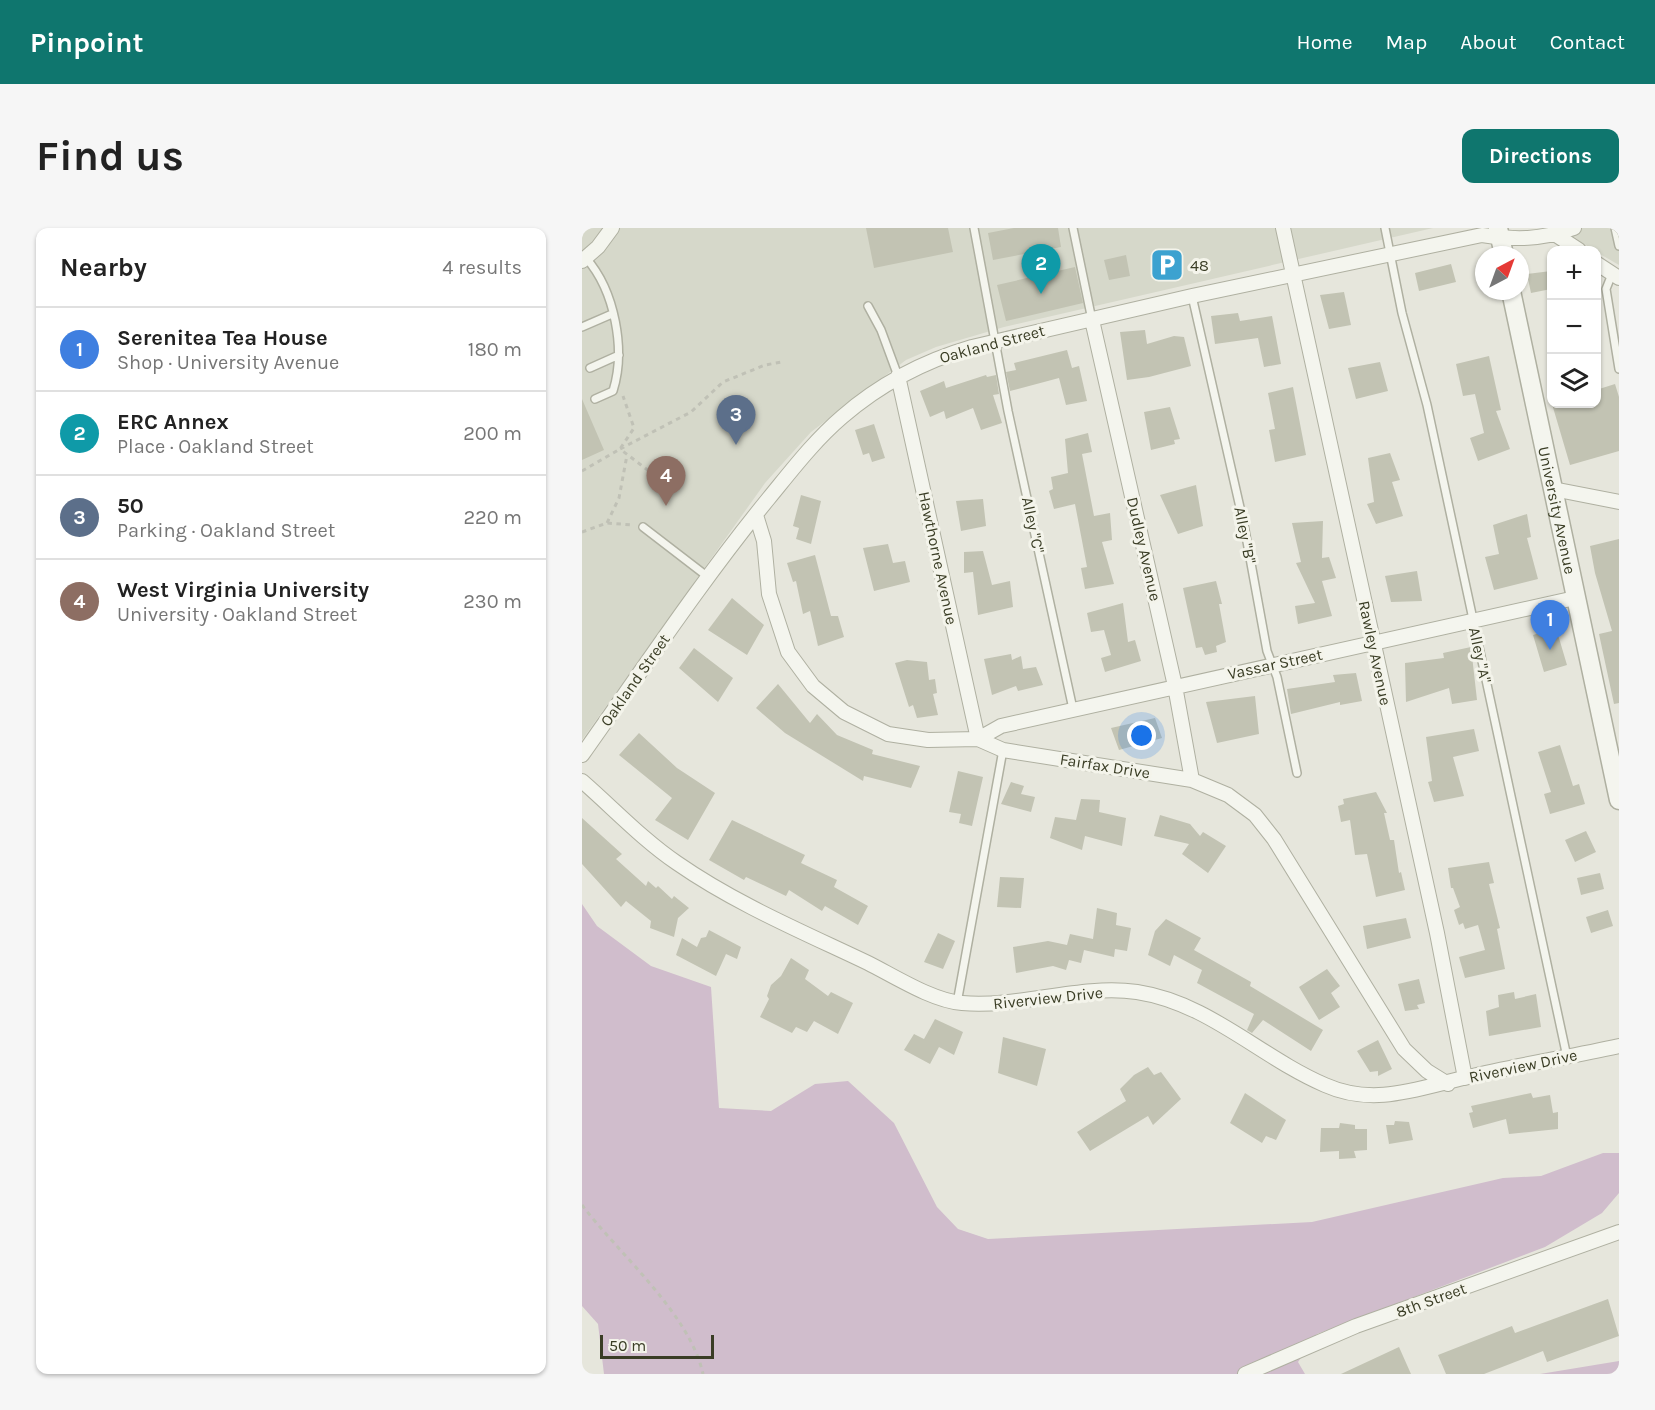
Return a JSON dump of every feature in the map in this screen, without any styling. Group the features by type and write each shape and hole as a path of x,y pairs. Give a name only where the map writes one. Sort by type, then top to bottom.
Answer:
{"street":[{"path":"584,259 612,228"},
{"name":"Rawley Avenue","path":"1283,228 1374,644 1465,1078"},
{"name":"Oakland Street","path":"582,755 708,577 756,515 822,436 843,417 898,376 938,357 996,341 1192,296 1482,235 1501,240 1521,240 1556,235 1574,228"},
{"path":"1556,235 1573,246"},
{"path":"1601,266 1615,276"},
{"name":"University Avenue","path":"1514,300 1619,800"},
{"name":"Dudley Avenue","path":"1092,320 1175,686 1192,780"},
{"name":"Hawthorne Avenue","path":"898,376 978,739"},
{"path":"1553,489 1619,502"},
{"name":"Fairfax Drive","path":"756,515 764,541 769,594 788,652 813,686 844,712 888,734 928,740 978,739 1003,750 1192,780 1228,795 1255,815 1274,839 1404,1049 1427,1071 1448,1084"},
{"name":"Vassar Street","path":"978,739 1001,726 1575,598"},
{"name":"Riverview Drive","path":"582,781 673,861 706,882 745,905 920,989 957,1003 1027,1001 1104,990 1138,993 1206,1015 1325,1086 1352,1094 1378,1097 1619,1047"},
{"name":"8th Street","path":"1245,1374 1356,1326 1619,1232"}],"lane":[{"name":"Alley \"C\"","path":"974,228 1008,411 1073,709"},
{"path":"1073,228 1092,320"},
{"name":"Alley \"A\"","path":"1385,228 1402,313 1428,405 1472,621 1568,1057"},
{"path":"1615,228 1619,246"},
{"path":"584,259 594,267 612,314 619,355 613,391 595,399"},
{"path":"1615,276 1606,290 1619,369"},
{"name":"Alley \"B\"","path":"1192,296 1244,525 1267,651 1297,773"},
{"path":"868,306 881,330 898,376"},
{"path":"582,327 612,314"},
{"path":"590,368 619,355"},
{"path":"642,527 708,577"},
{"path":"957,1003 1003,750"}],"path":[{"path":"582,471 691,412 723,382 765,364 782,362"},
{"path":"620,449 634,428 623,396"},
{"path":"620,449 670,488"},
{"path":"607,523 619,498 627,455"},
{"path":"582,532 607,523 619,522 642,527"},
{"path":"582,1205 682,1325 700,1359 704,1374"}],"shaded area":[{"path":"582,228 1433,228 1004,327 936,347 906,360 811,432 765,483 582,740"},
{"path":"1561,228 1619,228 1619,265 1601,255 1601,246 1587,246"},
{"path":"582,904 597,926 651,966 711,987 719,1108 771,1111 815,1084 848,1081 894,1123 937,1207 958,1229 988,1239 1312,1222 1503,1178 1541,1176 1603,1153 1619,1153 1619,1193 1602,1213 1545,1247 1317,1334 1298,1362 1305,1374 604,1374 598,1324 582,1306"},
{"path":"1619,1361 1619,1374 1540,1374"}],"building":[{"path":"866,228 948,228 953,252 874,268"},
{"path":"1014,228 1058,228 1061,247 993,260 988,233"},
{"path":"1126,255 1130,276 1109,280 1104,260"},
{"path":"1451,264 1456,282 1419,291 1415,273"},
{"path":"1075,267 1083,303 1006,321 997,285"},
{"path":"1547,272 1547,290 1531,293 1529,274"},
{"path":"1344,292 1351,325 1329,329 1320,295"},
{"path":"1238,313 1240,321 1272,316 1281,364 1264,367 1258,338 1215,344 1211,316"},
{"path":"1145,330 1147,344 1174,336 1184,337 1191,366 1127,380 1120,332"},
{"path":"1067,350 1072,368 1079,366 1087,401 1066,405 1059,378 1010,391 1006,372 1016,370 1014,363"},
{"path":"1489,356 1501,410 1496,411 1510,449 1478,461 1470,438 1484,433 1475,394 1463,396 1456,364"},
{"path":"1380,362 1388,391 1356,399 1348,368"},
{"path":"986,375 987,377 996,375 999,394 993,395 1002,423 981,430 973,408 946,419 944,411 930,417 920,391 944,381 946,388"},
{"path":"1615,384 1619,397 1619,451 1570,465 1553,408 1601,408 1601,388"},
{"path":"1293,387 1306,455 1275,462 1269,430 1275,429 1268,393"},
{"path":"582,399 604,450 582,460"},
{"path":"1170,407 1180,439 1174,440 1175,444 1151,450 1144,412"},
{"path":"874,424 885,458 872,462 869,453 863,455 855,430"},
{"path":"1088,433 1092,452 1082,454 1094,516 1110,513 1112,540 1102,542 1114,584 1085,589 1081,568 1087,567 1075,504 1054,509 1049,491 1053,489 1051,477 1068,473 1065,439"},
{"path":"1390,453 1400,480 1392,482 1403,516 1376,524 1367,504 1374,502 1368,458"},
{"path":"1196,485 1203,526 1178,534 1160,495"},
{"path":"801,495 821,501 811,544 796,539 799,528 793,526"},
{"path":"983,499 986,526 961,531 956,501"},
{"path":"1527,514 1531,537 1527,538 1538,579 1494,590 1485,557 1499,554 1493,525"},
{"path":"1323,521 1322,558 1329,557 1336,578 1322,581 1332,616 1298,624 1295,606 1315,603 1296,563 1301,562 1292,523"},
{"path":"1619,539 1619,703 1614,704 1599,634 1612,631 1595,573 1590,546"},
{"path":"888,544 893,563 905,561 910,582 874,591 863,548"},
{"path":"983,551 992,585 1010,581 1013,607 978,615 973,572 964,573 964,552"},
{"path":"815,555 831,616 838,616 844,637 818,646 810,611 803,614 796,581 793,582 787,563"},
{"path":"1417,571 1422,601 1391,602 1385,576"},
{"path":"1216,581 1222,604 1219,604 1226,642 1216,646 1217,652 1205,655 1202,647 1196,648 1183,588"},
{"path":"732,598 764,625 747,655 708,630"},
{"path":"1123,603 1128,642 1135,640 1141,661 1105,672 1101,658 1111,655 1104,630 1091,632 1087,613"},
{"path":"1556,628 1567,665 1544,672 1533,635"},
{"path":"1471,647 1477,700 1452,704 1449,688 1406,702 1405,663 1444,658 1443,653"},
{"path":"694,648 733,678 718,702 679,668"},
{"path":"1011,654 1012,660 1021,656 1023,669 1036,667 1043,685 1018,691 1016,686 992,695 984,659"},
{"path":"907,660 927,662 929,680 935,679 937,693 933,694 938,715 917,718 913,705 909,707 895,663"},
{"path":"1356,673 1362,701 1340,705 1340,702 1291,714 1287,689 1335,682 1333,675"},
{"path":"778,684 810,723 817,714 837,735 873,750 872,754 920,766 911,788 864,776 863,781 785,733 756,708"},
{"path":"1255,696 1259,734 1217,743 1206,702"},
{"path":"1155,718 1162,738 1119,750 1111,728"},
{"path":"1474,729 1479,751 1453,757 1464,796 1434,802 1428,782 1432,781 1426,737"},
{"path":"639,733 677,768 715,793 688,840 655,820 672,798 619,755"},
{"path":"1560,745 1573,786 1579,784 1585,804 1550,814 1544,794 1551,792 1538,752"},
{"path":"958,771 983,777 972,826 959,823 961,814 949,812"},
{"path":"1011,782 1024,786 1021,794 1035,797 1031,812 1001,804"},
{"path":"1376,792 1387,813 1384,813 1390,840 1394,840 1399,873 1401,872 1405,890 1376,897 1367,854 1355,855 1350,820 1341,822 1338,806 1344,804 1343,799"},
{"path":"1081,799 1100,800 1099,812 1126,818 1122,846 1085,836 1082,850 1050,838 1055,817 1076,820"},
{"path":"1160,815 1190,824 1200,836 1203,832 1226,846 1208,873 1182,854 1189,844 1154,836"},
{"path":"582,818 622,854 616,859 646,886 648,881 656,888 658,886 672,899 674,896 689,908 678,918 674,937 650,928 651,921 626,901 621,907 582,864"},
{"path":"732,820 805,855 801,863 837,880 834,887 868,906 858,925 825,906 822,911 789,890 786,896 746,877 744,880 709,860"},
{"path":"1586,831 1596,852 1575,862 1565,840"},
{"path":"1489,862 1494,883 1489,884 1500,928 1497,929 1505,969 1465,978 1459,957 1485,950 1478,925 1465,929 1463,923 1459,925 1454,910 1460,907 1453,888 1451,888 1448,868"},
{"path":"1600,873 1604,889 1581,895 1577,878"},
{"path":"1000,877 1024,878 1021,908 997,907"},
{"path":"1097,908 1117,913 1116,925 1131,928 1127,951 1115,949 1114,957 1084,950 1081,963 1069,960 1066,970 1053,966 1016,973 1013,947 1048,941 1067,945 1070,934 1093,939"},
{"path":"1608,910 1613,926 1591,933 1586,917"},
{"path":"1406,918 1411,938 1367,949 1363,926"},
{"path":"1166,919 1201,938 1194,950 1251,982 1250,986 1323,1030 1311,1051 1263,1020 1252,1033 1247,1030 1254,1014 1197,983 1202,970 1174,955 1170,966 1148,955 1155,931"},
{"path":"709,930 741,947 737,959 726,954 716,976 676,955 682,938 697,947 701,938 706,937"},
{"path":"938,933 955,941 943,969 924,962"},
{"path":"791,958 809,970 805,979 828,996 831,992 853,1003 838,1034 814,1021 807,1032 796,1027 792,1033 760,1017 769,999 767,996 771,985 781,976"},
{"path":"1327,969 1340,986 1331,993 1340,1007 1319,1020 1299,987"},
{"path":"1419,979 1425,1003 1417,1005 1419,1009 1405,1011 1398,984"},
{"path":"1514,992 1515,999 1536,994 1541,1027 1489,1036 1486,1011 1499,1007 1498,995"},
{"path":"935,1019 963,1032 954,1055 939,1047 930,1064 904,1050 914,1034 924,1039"},
{"path":"1003,1037 1046,1049 1037,1086 998,1073"},
{"path":"1378,1040 1392,1069 1378,1076 1378,1071 1370,1072 1357,1051"},
{"path":"1148,1067 1154,1075 1161,1072 1181,1099 1153,1125 1148,1116 1090,1151 1077,1132 1126,1101 1120,1089 1134,1075"},
{"path":"1245,1093 1286,1120 1276,1140 1266,1136 1262,1143 1230,1123"},
{"path":"1531,1093 1533,1098 1550,1095 1553,1113 1558,1112 1558,1129 1509,1134 1506,1119 1473,1128 1469,1113 1473,1112 1471,1106"},
{"path":"1395,1121 1409,1122 1413,1140 1389,1144 1386,1125 1394,1125"},
{"path":"1340,1123 1355,1125 1355,1129 1367,1129 1367,1150 1354,1151 1356,1158 1339,1159 1339,1151 1320,1152 1321,1128 1339,1128"},
{"path":"1608,1299 1619,1336 1547,1362 1543,1351 1484,1374 1446,1374 1438,1355 1512,1326 1515,1333"},
{"path":"1399,1347 1411,1374 1341,1374"}],"place":[{"name":"48","path":"1167,265"},
{"name":"ERC Annex","path":"1041,294"},
{"name":"50","path":"736,445"},
{"name":"West Virginia University","path":"666,506"},
{"name":"Serenitea Tea House","path":"1550,650"}]}
